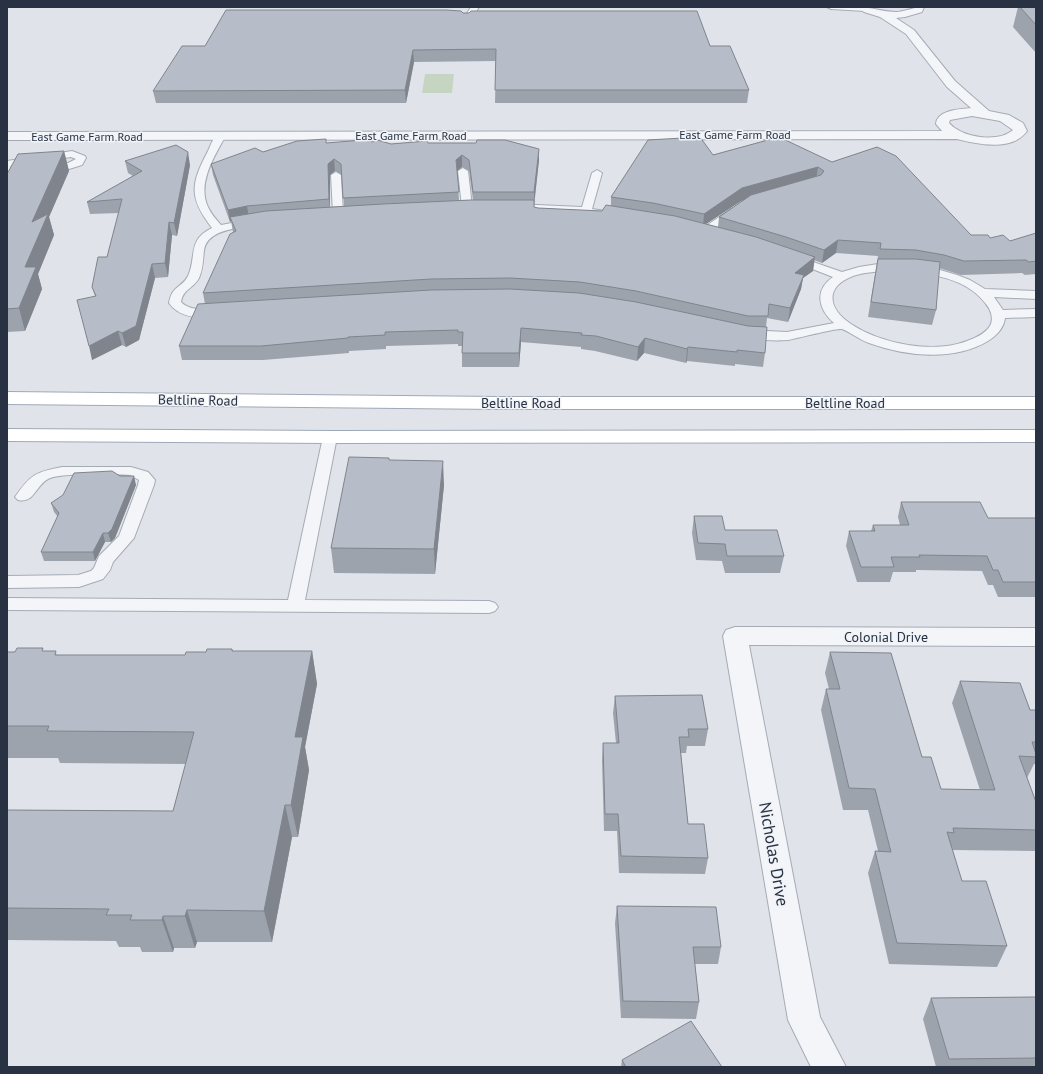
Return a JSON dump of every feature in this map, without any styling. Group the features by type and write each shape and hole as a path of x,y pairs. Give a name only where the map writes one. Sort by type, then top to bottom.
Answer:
{"main road":[{"name":"Beltline Road","path":"7,398 498,403 1036,403"},
{"path":"7,435 330,437 1036,436"}],"street":[{"path":"883,14 910,13 918,10 919,7"},
{"path":"864,8 883,14 910,32 951,84 984,113"},
{"path":"910,13 908,21 910,32"},
{"path":"951,84 962,113"},
{"path":"962,113 984,113 1012,121 1018,126 1020,131 1025,132 1006,139 991,140 968,138 958,135 946,128 943,124 943,120 946,117 962,113"},
{"name":"East Game Farm Road","path":"815,135 864,129 943,124"},
{"name":"East Game Farm Road","path":"7,136 220,137 958,135"},
{"name":"Colonial Drive","path":"735,636 1036,637"},
{"name":"Nicholas Drive","path":"735,636 804,1020 828,1067"}],"lane":[{"path":"466,21 475,7"},
{"path":"831,7 864,8"},
{"path":"218,229 203,207 199,195 202,175 220,137"},
{"path":"7,164 72,154 81,158 78,163 68,166 7,170"},
{"path":"463,171 467,207"},
{"path":"586,211 597,173"},
{"path":"336,175 334,215 353,214"},
{"path":"720,234 703,230 745,204"},
{"path":"452,208 481,207"},
{"path":"501,207 586,211 623,216"},
{"path":"223,313 186,311 178,307 175,303 176,294 192,279 198,264 200,248 206,238 218,229 261,221"},
{"path":"782,253 842,276"},
{"path":"886,267 913,268 940,273 964,282 983,294 993,303 998,314 997,326 987,338 969,346 945,350 916,350 888,345 862,336 842,325 829,311 825,298 830,286 842,276 862,270 886,267"},
{"path":"983,294 1036,295"},
{"path":"998,314 1036,313"},
{"path":"731,331 746,335 787,336 842,325"},
{"path":"295,606 330,437"},
{"path":"7,582 79,581 97,575 102,570 105,560 126,538 147,480 143,475 131,471 62,471 44,475 38,479 23,497"},
{"path":"7,604 489,607"}],"green space":[{"path":"425,74 454,74 452,93 422,93"}],"building":[{"path":"1020,7 1036,7 1036,25"},
{"path":"226,10 446,10 461,11 463,13 469,13 471,11 697,11 710,46 730,46 749,90 495,90 496,49 413,50 405,90 153,91 182,46 205,46"},
{"path":"700,137 713,155 779,137 832,162 877,147 896,156 971,235 988,235 990,238 1003,235 1010,241 1036,233 1036,261 964,261 944,255 916,250 880,249 881,243 838,240 824,250 719,217 751,195 821,175 824,171 818,167 742,188 704,214 653,203 611,197 648,140"},
{"path":"326,139 326,143 363,140 373,142 377,140 391,144 427,141 428,143 476,143 477,140 505,140 539,149 534,192 473,192 469,160 462,155 456,160 459,192 343,198 341,164 334,159 328,164 329,199 247,206 228,210 211,164 255,148 263,152 297,141"},
{"path":"176,145 188,152 174,223 169,222 165,263 152,264 136,326 122,333 118,331 89,346 77,300 96,296 92,287 98,257 107,257 122,199 87,202 142,171 125,161"},
{"path":"64,151 32,222 48,214 25,267 36,267 19,308 7,309 7,174 18,154"},
{"path":"471,200 534,200 534,207 538,208 602,211 606,205 675,216 756,237 815,257 795,273 804,275 790,308 769,304 768,316 748,316 636,291 580,282 510,278 431,279 203,293 230,234 236,231 230,217 266,211"},
{"path":"878,259 916,259 940,262 936,310 871,302"},
{"path":"510,289 579,293 636,302 748,326 767,327 765,353 688,347 687,349 645,338 638,347 596,336 581,335 582,333 521,328 519,353 462,353 463,332 458,332 458,330 385,332 385,335 348,337 261,346 179,346 198,304 431,290"},
{"path":"349,457 389,458 389,460 443,461 434,549 331,548"},
{"path":"112,471 120,476 134,476 112,529 108,533 103,533 93,552 41,552 59,513 51,503 63,495 74,473"},
{"path":"901,502 980,502 988,518 1036,518 1036,582 1003,582 998,570 993,570 987,556 919,555 920,557 891,557 894,567 861,567 849,531 875,531 873,525 909,525"},
{"path":"694,516 722,516 725,530 777,530 784,556 727,556 725,544 698,543"},
{"path":"17,648 43,648 42,651 56,651 55,655 185,655 186,652 206,652 207,649 232,649 232,651 312,651 295,737 303,737 291,805 285,805 264,911 187,910 185,916 163,916 162,920 130,920 132,915 106,915 109,909 7,908 7,810 173,811 194,732 47,731 49,726 7,726 7,652 15,652"},
{"path":"830,652 891,653 922,757 931,757 941,789 995,790 960,681 1020,683 1030,710 1036,710 1036,742 1032,742 1036,757 1019,756 1036,802 1036,830 953,828 954,833 947,832 962,881 986,881 1007,946 897,943 875,851 891,852 875,789 849,788 826,689 840,689"},
{"path":"702,695 708,729 688,729 689,737 679,737 688,824 704,824 708,858 621,856 618,814 605,814 603,743 619,743 615,696"},
{"path":"617,906 716,907 721,947 693,947 699,1002 623,1001"},
{"path":"1036,997 1036,1058 949,1059 931,998"},
{"path":"691,1021 722,1067 626,1067 622,1060"}]}
